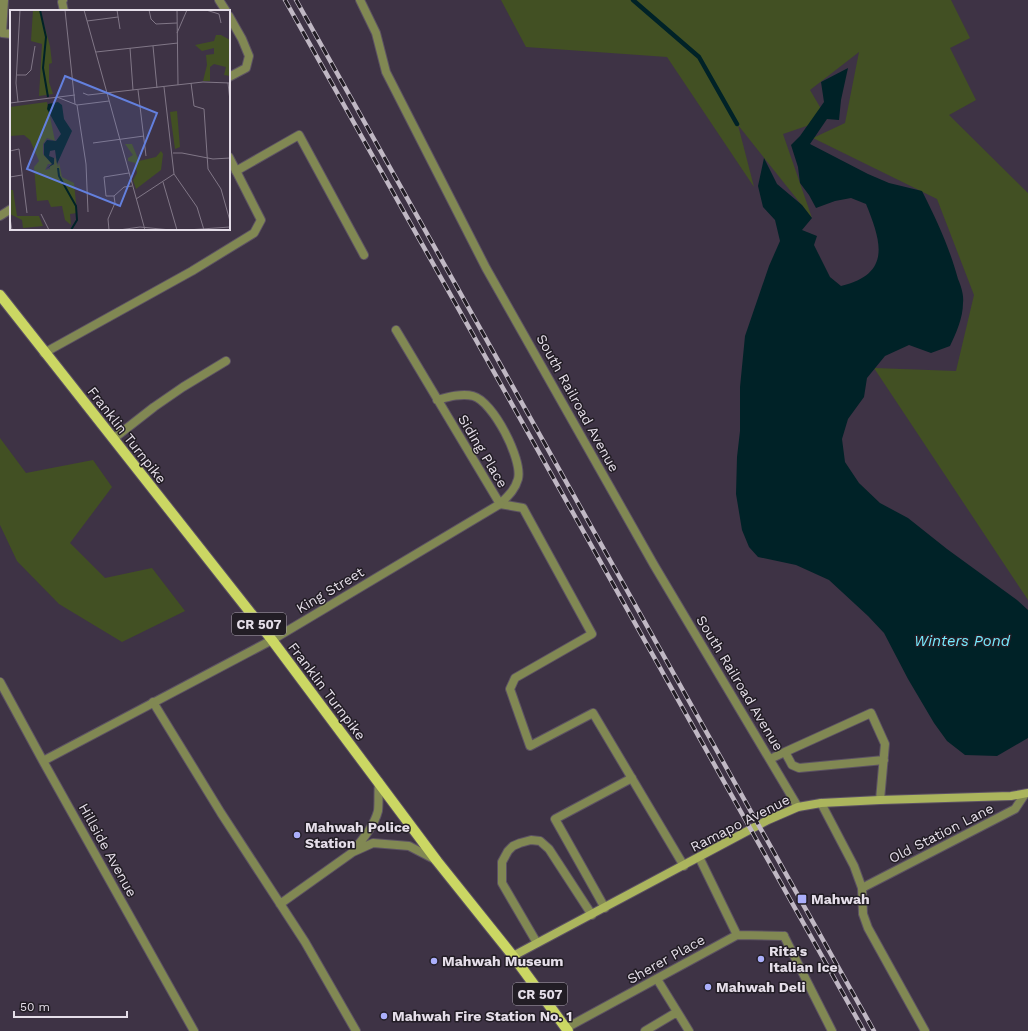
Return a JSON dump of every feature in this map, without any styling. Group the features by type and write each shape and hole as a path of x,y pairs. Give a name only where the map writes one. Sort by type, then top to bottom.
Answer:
{"main road":[{"name":"Franklin Turnpike","path":"0,295 44,353 272,640 437,860 513,956 565,1030"}],"street":[{"path":"4,0 2,33 10,34"},
{"path":"63,0 64,10"},
{"path":"219,0 225,10"},
{"name":"South Railroad Avenue","path":"360,0 376,33 386,72 486,268 654,565 798,807"},
{"path":"230,18 242,39 249,56 246,68 230,76"},
{"path":"236,171 299,135 364,255"},
{"path":"44,353 192,271 254,233 261,220 230,159"},
{"path":"0,216 10,210"},
{"name":"Siding Place","path":"396,330 500,504 523,508 592,634 514,678 510,689 530,746 594,713 632,778"},
{"path":"113,439 154,407 183,387 226,361"},
{"name":"King Street","path":"43,761 272,640 500,504 512,492 518,479 518,470 513,449 493,414 484,402 474,396 460,395 437,400"},
{"name":"Hillside Avenue","path":"0,682 194,1031"},
{"path":"153,702 221,813 305,942 356,1031"},
{"path":"770,759 871,713 885,744 880,800"},
{"path":"785,752 792,765 799,768 884,760"},
{"path":"605,908 555,819 632,778 684,866"},
{"path":"353,852 368,832 375,819 378,809 379,782"},
{"name":"Ramapo Avenue","path":"513,956 768,820 798,807 821,803 982,797 1027,793"},
{"name":"Old Station Lane","path":"862,888 1016,809 1027,793"},
{"path":"821,803 854,866 862,888 863,914 868,928 925,1031"},
{"path":"537,943 502,883 502,862 508,851 513,846 531,840 540,841 549,848 592,915"},
{"path":"280,904 353,852 373,843 409,846 437,860"},
{"path":"699,857 737,935 784,936 832,1031"},
{"name":"Sherer Place","path":"565,1030 737,935"},
{"path":"657,979 689,1031"},
{"path":"645,1031 677,1012"}],"green space":[{"path":"501,0 951,0 970,38 950,48 976,100 949,115 1028,193 1028,600 874,368 956,371 974,295 937,199 813,138 845,123 859,52 810,90 827,119 783,134 812,218 738,125 754,187 667,57 526,47"},
{"path":"0,438 26,473 93,460 112,487 70,543 105,578 152,568 185,611 122,642 59,604 17,561 0,525"}],"water":[{"name":"Winters Pond","path":"848,68 841,100 839,120 827,119 810,144 868,174 889,183 922,191 938,223 951,256 963,294 963,309 957,331 950,346 931,353 909,345 885,356 867,378 864,397 848,419 842,439 845,462 859,483 880,503 908,518 947,549 1017,600 1028,610 1028,738 997,756 965,755 947,741 934,723 908,679 884,633 868,616 829,580 796,565 758,557 749,547 742,530 736,494 737,457 740,431 740,387 745,336 769,266 780,241 775,220 763,207 758,186 764,158 777,184 802,205 812,218 802,230 817,236 814,245 830,277 841,286 857,281 868,274 875,265 878,255 876,232 866,204 851,198 835,201 816,208 800,183 798,167 791,145 800,136 824,102 821,82"}],"waterway":[{"path":"633,0 699,57 737,124"}],"railway":[{"path":"285,0 864,1031"},
{"path":"296,0 874,1031"}],"place":[{"name":"Mahwah Police Station","path":"297,835"},
{"name":"Mahwah","path":"802,899"},
{"name":"Rita's Italian Ice","path":"761,959"},
{"name":"Mahwah Museum","path":"434,961"},
{"name":"Mahwah Deli","path":"708,987"},
{"name":"Mahwah Fire Station No. 1","path":"384,1016"}]}
